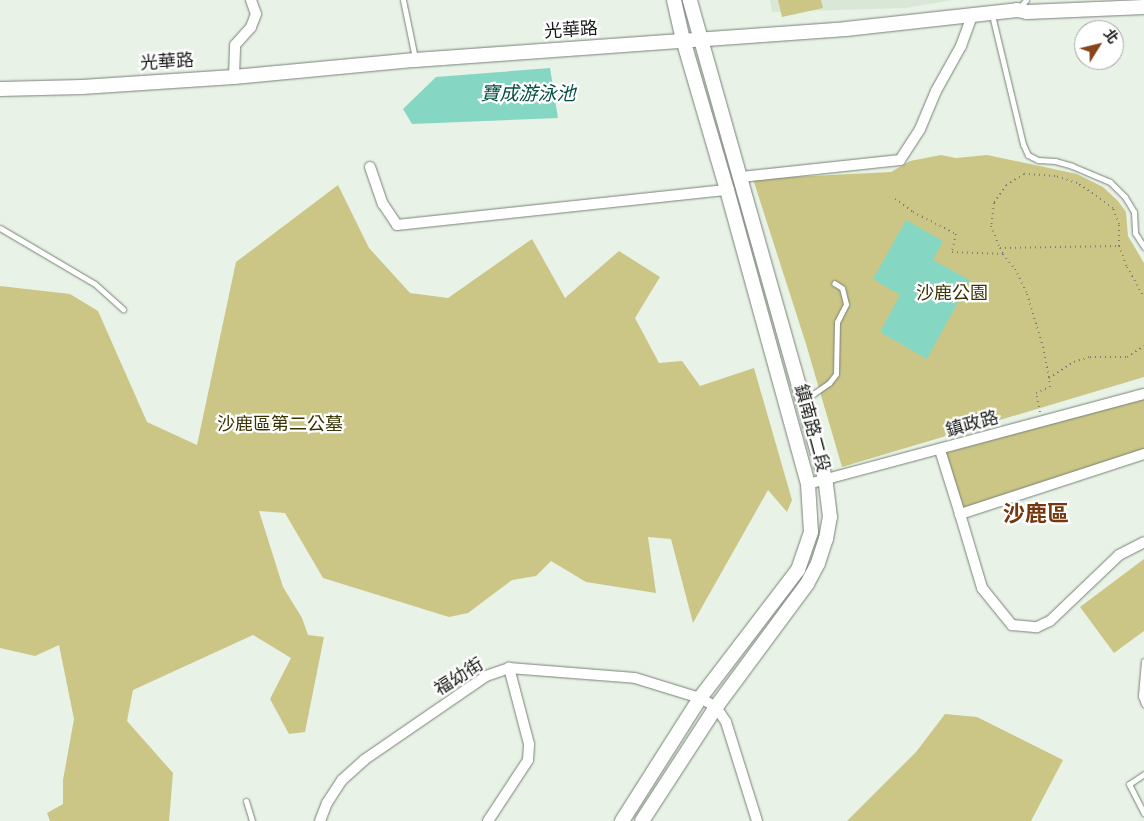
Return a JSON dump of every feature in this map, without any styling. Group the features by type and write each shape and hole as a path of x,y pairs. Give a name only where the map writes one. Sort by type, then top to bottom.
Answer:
{"street":[{"path":"234,77 235,45 252,27 256,14 251,0"},
{"name":"鎮南路二段","path":"622,821 700,698 798,570 811,532 808,484 727,190 683,40 674,0"},
{"name":"鎮南路二段","path":"642,821 716,707 807,584 818,563 830,517 824,478 690,0"},
{"name":"光華路","path":"0,89 82,87 234,77 416,60 846,29 992,12 1021,5 1027,12 1144,7"},
{"path":"741,177 900,160 920,129 936,91 961,46 972,14"},
{"path":"370,166 383,204 397,225 727,190"},
{"name":"鎮政路","path":"808,484 824,478 940,450 1144,394"},
{"path":"940,450 982,588 1012,625 1037,627 1050,621 1119,555 1144,542"},
{"path":"960,514 1144,454"},
{"path":"488,821 528,760 530,744 509,668"},
{"name":"福幼街","path":"320,821 327,803 342,780 364,760 486,676 509,668 635,678 700,698 716,707"},
{"path":"716,707 726,722 757,821"}],"lane":[{"path":"403,0 416,60"},
{"path":"992,12 1023,144 1028,155 1038,160 1055,161 1072,166 1110,182 1125,197 1134,212 1135,233 1144,247"},
{"path":"0,228 94,284 124,309"},
{"path":"803,401 829,383 836,374 837,322 846,304 842,288 834,283"},
{"path":"1144,661 1141,696 1144,704"},
{"path":"1144,774 1129,784 1144,813"},
{"path":"246,802 252,821"}],"path":[{"path":"1042,422 1036,393 1050,387 1043,347 1026,294 1015,269 1003,254 990,226 994,203 1006,184 1024,174 1056,176 1077,183 1113,208 1119,224 1119,246 1127,267 1144,298"},
{"path":"895,199 913,212 956,234 952,252 1003,254"},
{"path":"1000,248 1119,246"},
{"path":"1049,378 1074,362 1090,357 1127,357 1144,346"}],"shaded area":[{"path":"770,0 953,0 906,8 772,12"}],"green space":[{"path":"778,0 821,0 823,8 782,17"},
{"name":"沙鹿公園","path":"941,155 956,158 987,155 1077,174 1103,187 1118,201 1126,212 1128,236 1144,263 1144,377 842,467 806,344 753,179 891,172 910,161"},
{"name":"沙鹿區第二公墓","path":"338,185 369,248 410,293 448,298 532,239 565,298 619,251 660,277 635,318 659,363 682,361 700,386 754,368 792,500 787,512 768,490 693,623 671,539 648,537 656,593 586,582 551,561 536,576 512,580 468,613 449,617 323,578 285,513 259,511 283,587 302,618 308,635 324,637 305,732 289,734 270,699 291,658 253,635 133,690 127,721 173,773 169,821 50,821 47,813 63,804 63,780 74,719 59,645 35,656 0,648 0,286 70,294 98,311 147,422 197,445 236,262"},
{"path":"1144,397 1144,451 964,509 945,453"},
{"path":"1144,559 1144,631 1114,653 1080,607"},
{"path":"945,714 977,717 1063,760 1031,821 847,821 916,752"}],"water":[{"name":"寶成游泳池","path":"550,68 558,118 412,124 403,109 436,77"},
{"path":"906,220 943,241 933,260 970,280 927,359 880,332 900,295 873,279"}],"district":[{"name":"沙鹿區","path":"1036,514"}]}
